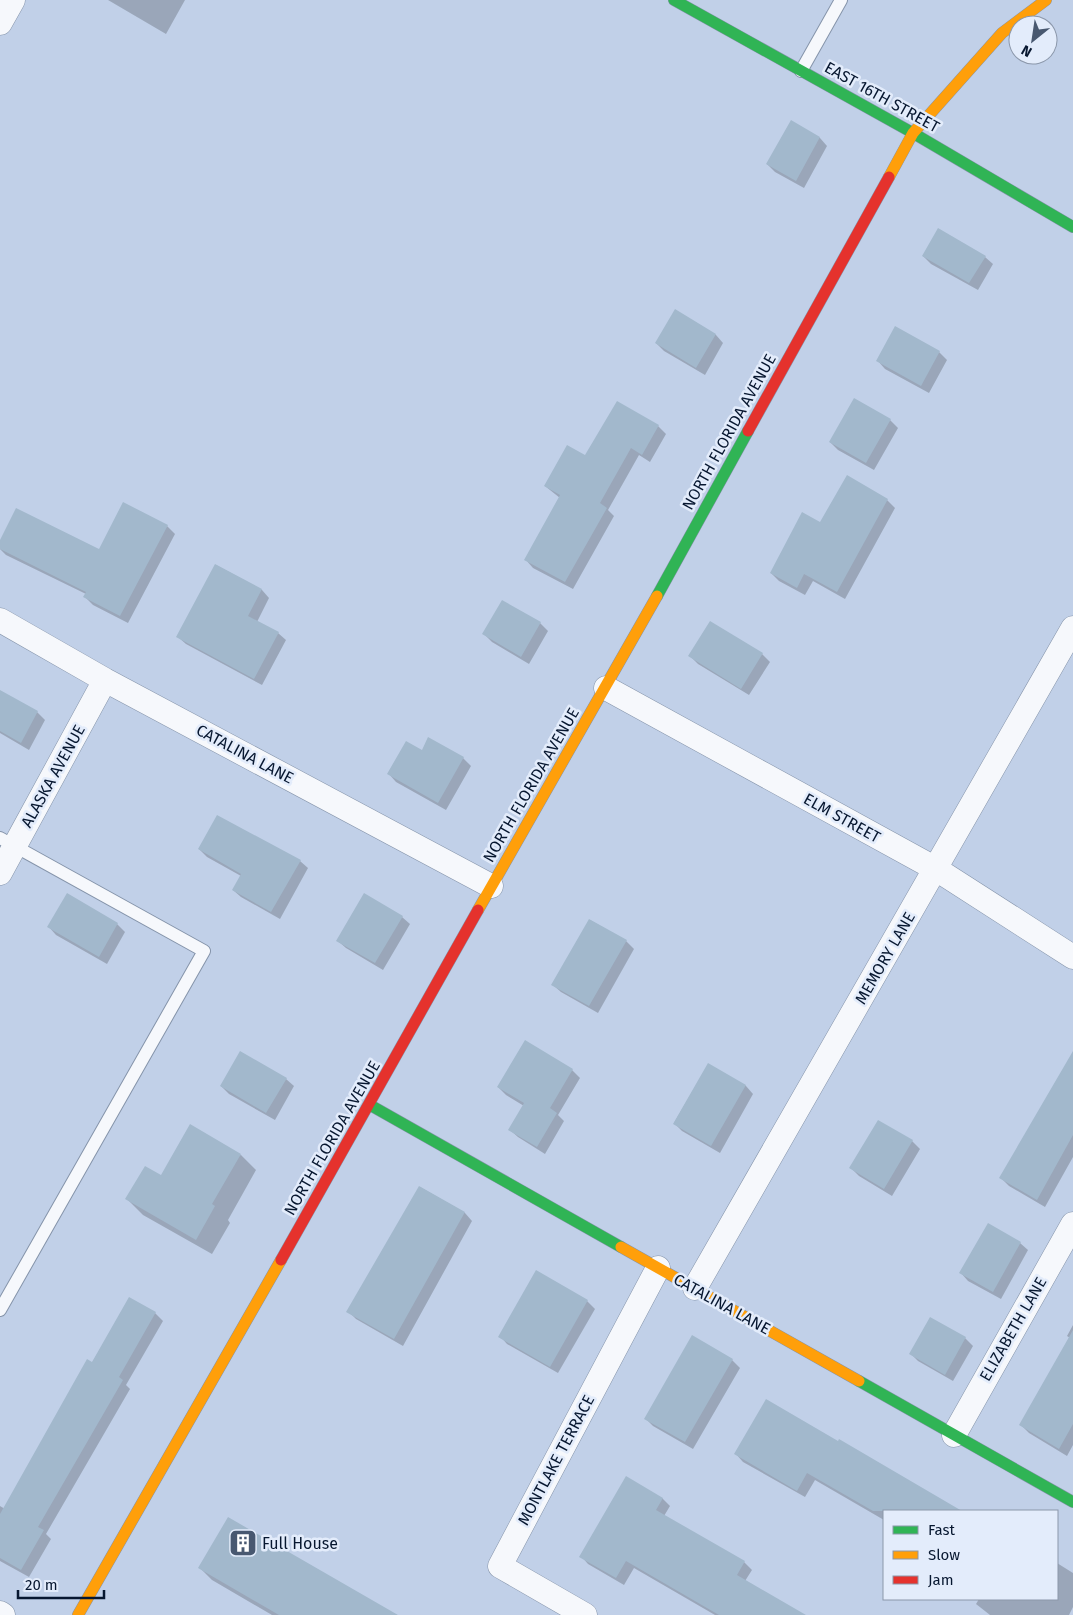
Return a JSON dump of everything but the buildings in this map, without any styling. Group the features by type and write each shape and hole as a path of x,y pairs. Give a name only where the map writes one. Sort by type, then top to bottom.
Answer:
{"main road":[{"name":"EAST 16TH STREET","path":"674,0 913,132 1073,227"},
{"name":"NORTH FLORIDA AVENUE","path":"78,1615 370,1105 491,886 606,688 913,132 1002,33 1046,0"},
{"name":"CATALINA LANE","path":"370,1105 1073,1502"}],"street":[{"path":"0,23 13,0"},
{"name":"CATALINA LANE","path":"0,620 105,680 491,886"},
{"name":"MEMORY LANE","path":"695,1288 1073,628"},
{"name":"ALASKA AVENUE","path":"0,873 7,842 105,680"},
{"name":"ELM STREET","path":"606,688 936,869 1073,957"},
{"name":"ELIZABETH LANE","path":"954,1435 1073,1224"},
{"name":"MONTLAKE TERRACE","path":"585,1615 500,1566 658,1268"}],"lane":[{"path":"801,71 841,0"},
{"path":"0,1310 204,951 7,842"}],"traffic: fast":[{"path":"674,0 913,133 1073,227"},
{"path":"657,596 748,431"},
{"path":"370,1105 621,1247"},
{"path":"859,1381 1073,1502"}],"traffic: slow":[{"path":"889,177 913,133 1002,33 1046,0"},
{"path":"478,910 657,596"},
{"path":"621,1247 859,1381"},
{"path":"78,1615 281,1260"}],"traffic: jam":[{"path":"748,431 889,177"},
{"path":"281,1260 478,910"}],"place":[{"name":"Full House","path":"243,1543"}]}
